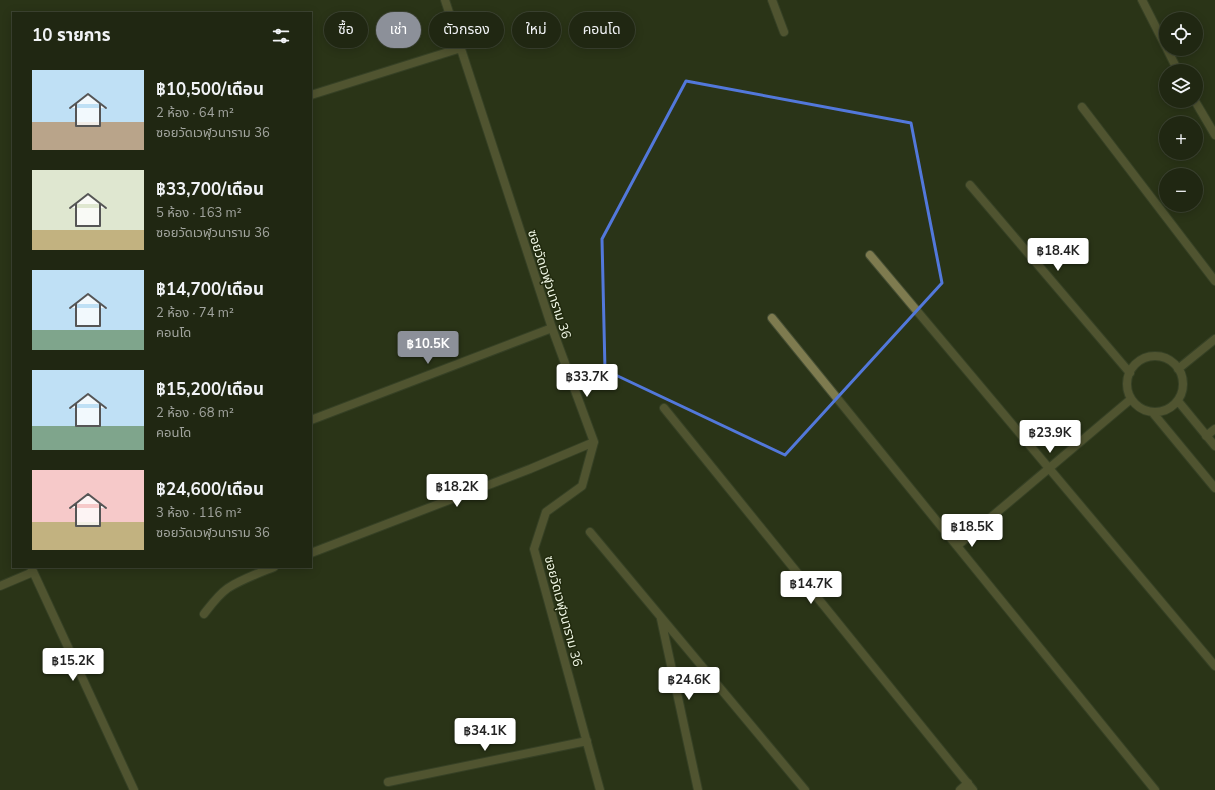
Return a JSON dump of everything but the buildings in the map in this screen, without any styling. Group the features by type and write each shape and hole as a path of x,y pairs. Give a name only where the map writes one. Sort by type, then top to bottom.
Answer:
{"street":[{"name":"ซอยวัดเวฬุวนาราม 36","path":"445,0 449,12"},
{"path":"772,0 784,32"},
{"path":"1142,0 1159,34"},
{"name":"ซอยวัดเวฬุวนาราม 36","path":"462,48 552,328 594,442 582,486 546,512 534,549 600,790"},
{"path":"312,95 462,48"},
{"path":"1082,107 1215,281"},
{"path":"1199,108 1215,135"},
{"path":"970,185 1130,373"},
{"path":"870,255 1215,666"},
{"path":"772,318 1155,790"},
{"path":"312,420 552,328"},
{"path":"1178,369 1215,339"},
{"path":"1150,356 1159,356 1168,359 1181,373 1184,383 1182,393 1178,401 1171,408 1162,412 1153,413 1144,410 1137,406 1131,399 1127,381 1130,373 1135,365 1150,356"},
{"path":"958,546 1131,399"},
{"path":"1178,401 1215,446"},
{"path":"664,408 970,787 960,790"},
{"path":"1153,413 1215,488"},
{"path":"1206,436 1215,429"},
{"path":"312,553 530,469 594,442"},
{"path":"590,532 805,790"},
{"path":"204,614 214,601 227,589 247,578 272,568"},
{"path":"0,586 32,569 134,790"},
{"path":"660,616 698,790"},
{"path":"388,782 587,740"}],"highlighted area":[{"path":"686,81 911,123 942,283 785,455 605,370 602,239"}]}
